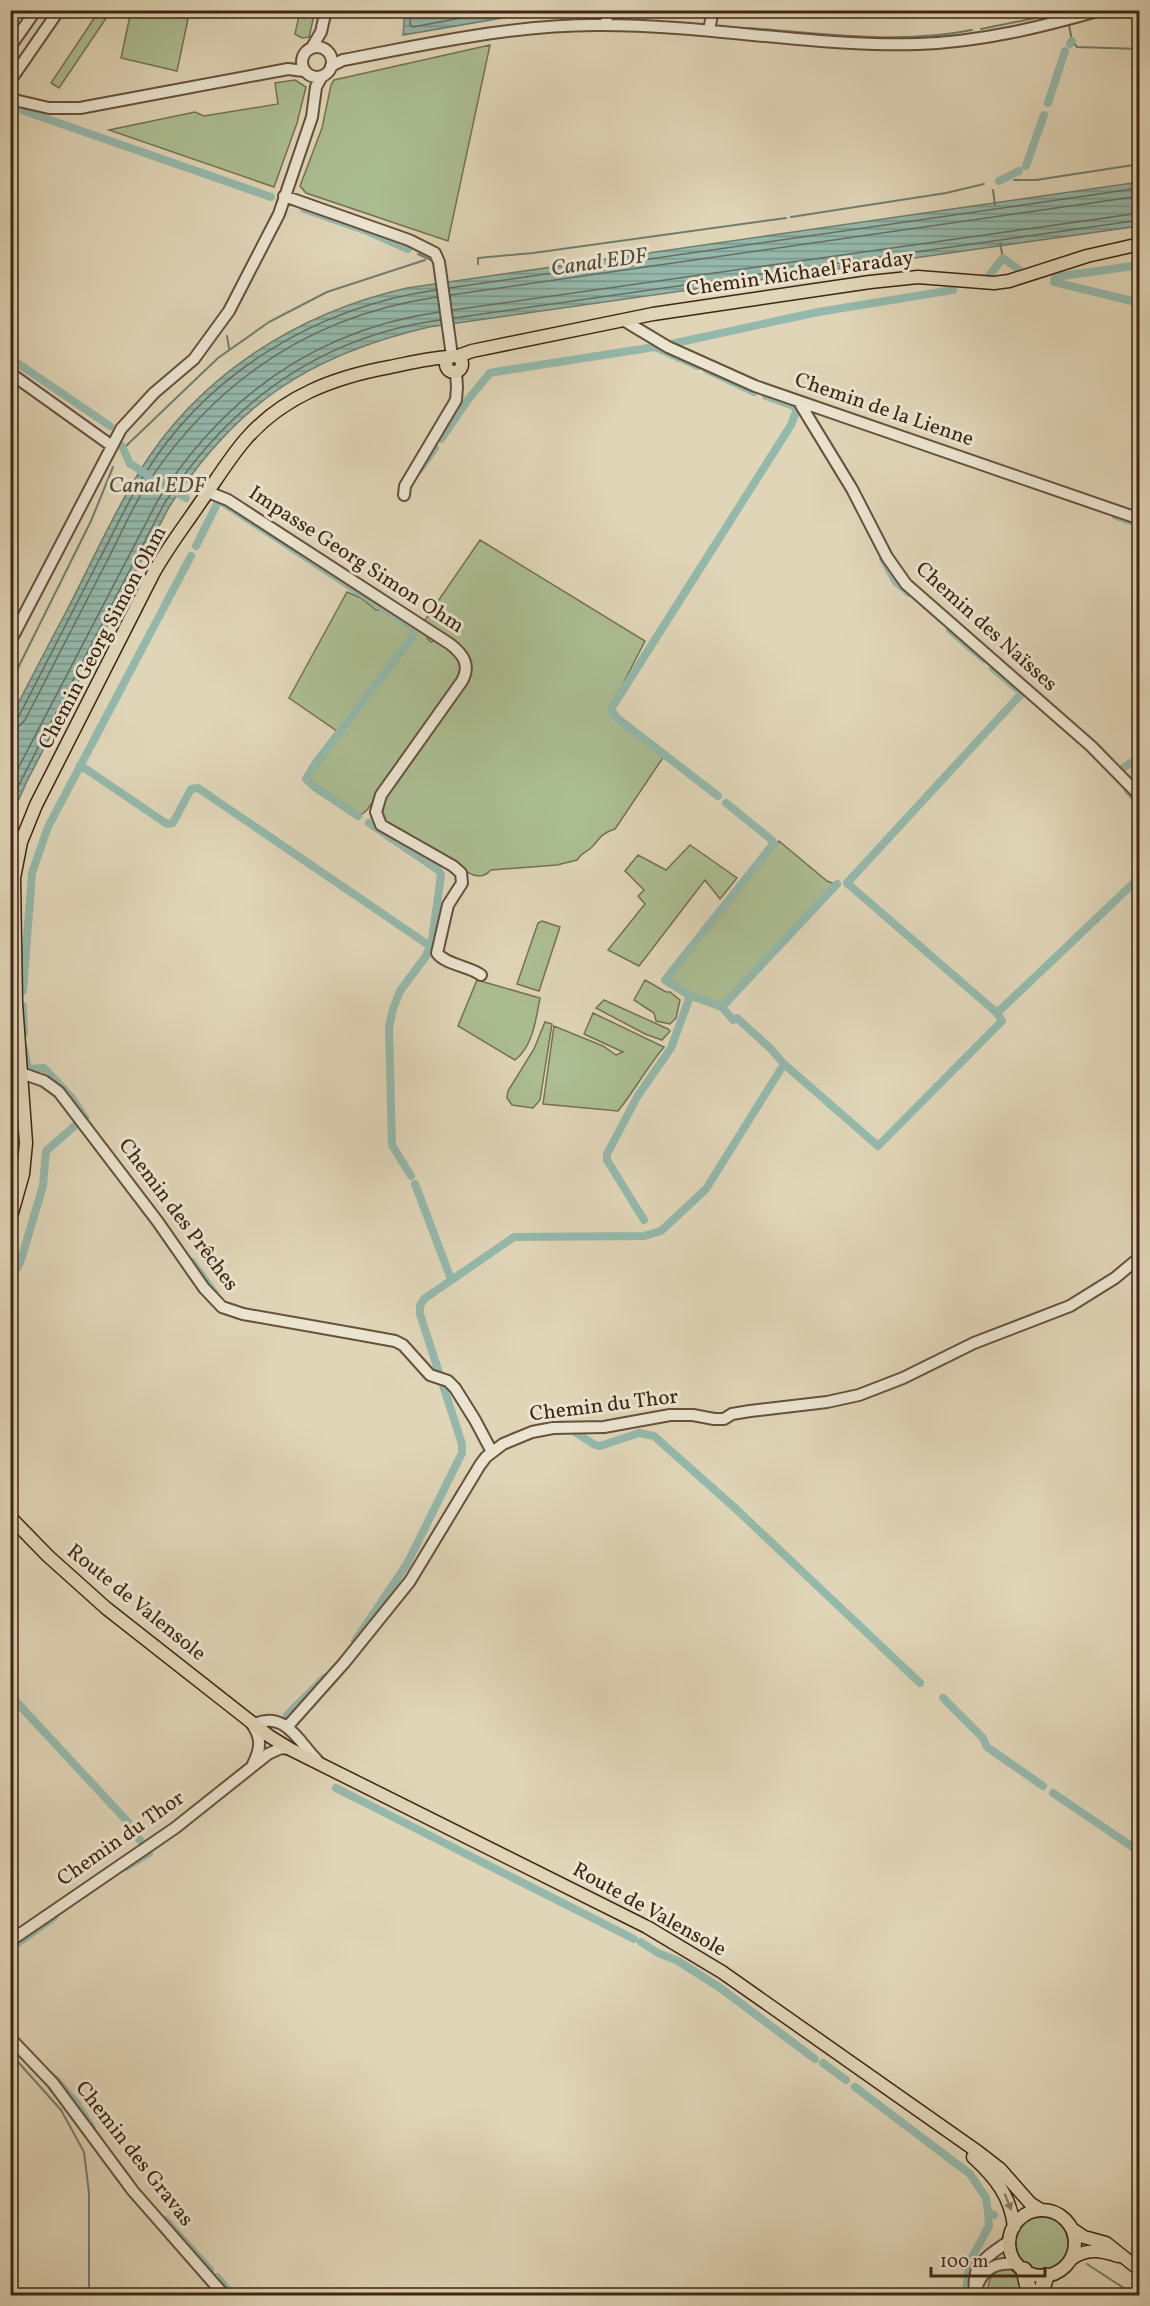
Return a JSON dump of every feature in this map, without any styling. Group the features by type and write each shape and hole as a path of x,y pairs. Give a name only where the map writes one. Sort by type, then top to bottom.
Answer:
{"highway":[{"path":"1020,2267 1030,2295"},
{"path":"1040,2295 1046,2276"}],"main road":[{"name":"Chemin Michael Faraday","path":"453,360 476,355 499,346 623,320 906,278 933,277 1002,282 1016,280 1087,256 1140,244"},
{"name":"Chemin Georg Simon Ohm","path":"10,1220 26,1154 25,1107 16,1003 13,892 15,868 21,842 36,805 156,570 211,487 252,433 290,402 317,387 342,377 436,358 453,360"},
{"name":"Route de Valensole","path":"10,1517 54,1562 106,1608 290,1749 595,1900 722,1972 996,2166 1024,2198 1041,2210"},
{"name":"Route de Valensole","path":"250,1720 317,1761"},
{"name":"Route de Valensole","path":"941,2128 997,2182 1010,2205 1014,2227"},
{"path":"1122,2258 1095,2250 1083,2252 1071,2259 1056,2273 1046,2276 1034,2275 1020,2267 1010,2249 1009,2241 1014,2227 1022,2217 1041,2210 1058,2215 1072,2229 1084,2236 1106,2243 1140,2270"},
{"path":"1071,2259 1075,2245 1072,2229"}],"street":[{"path":"10,47 36,10"},
{"path":"10,81 59,10"},
{"path":"10,642 121,429 139,409 194,359 215,333 270,235 312,117 316,87 322,76 324,54 321,32 326,10"},
{"path":"606,25 607,10"},
{"path":"708,30 713,10"},
{"path":"288,69 302,59 305,52 324,54 343,60 511,30 606,25 865,42 928,43 1014,31 1101,10"},
{"path":"302,59 306,73 316,87"},
{"path":"10,99 49,108 80,108 288,69 322,76"},
{"path":"284,196 409,240 437,255 458,387 456,400 405,486 404,495"},
{"name":"Chemin de la Lienne","path":"623,320 688,357 755,386 1140,519"},
{"path":"10,373 112,446"},
{"name":"Chemin des Naïsses","path":"799,402 852,489 887,557 906,584 1091,746 1140,796"},
{"name":"Impasse Georg Simon Ohm","path":"211,487 450,644 465,660 466,670 462,681 381,795 376,812 381,825 453,866 461,873 462,883 448,905 437,953 441,958 474,970 481,975"},
{"name":"Chemin des Prêches","path":"21,1073 44,1081 59,1092 164,1230 204,1288 222,1307 243,1314 395,1341 407,1349 430,1375 448,1381 455,1388 476,1420 492,1452"},
{"name":"Chemin du Thor","path":"287,1727 344,1663 410,1581 474,1474 492,1452 520,1437 554,1428 604,1427 670,1415 724,1419 732,1414 827,1402 859,1395 903,1378 975,1342 1070,1306 1115,1278 1140,1257"},
{"path":"250,1720 274,1720 287,1727 317,1761"},
{"path":"250,1720 260,1743 259,1752 252,1765"},
{"name":"Chemin du Thor","path":"10,1941 175,1828 252,1765 274,1750 290,1749"},
{"name":"Chemin des Gravas","path":"10,2038 53,2083 133,2191 225,2295"},
{"path":"976,2294 975,2277 979,2265 1009,2241"},
{"path":"976,2294 980,2278 987,2270 1000,2263 1020,2267"}],"green space":[{"path":"99,11 111,11 59,88 51,83"},
{"path":"131,11 148,11 188,19 177,71 121,58"},
{"path":"300,11 315,11 309,37 302,38 295,34"},
{"path":"490,45 448,241 306,193 300,186 322,128 334,80"},
{"path":"295,80 306,87 297,123 274,187 109,130 195,112 204,116 278,104 275,83"},
{"path":"480,540 645,641 610,709 664,756 615,829 599,838 577,860 557,865 491,870 485,875 475,876 452,860 392,827 381,815 380,809 387,793 470,671 423,623"},
{"path":"347,592 361,598 376,610 387,609 429,634 427,638 431,642 437,639 455,652 464,670 403,760 361,815 308,779 341,734 289,698"},
{"path":"779,841 827,881 835,884 722,1006 692,994 667,979 742,884"},
{"path":"690,845 737,878 720,899 705,880 639,966 608,950 645,904 638,896 644,890 625,871 638,855 666,870"},
{"path":"542,921 560,927 539,991 517,984 538,923"},
{"path":"477,980 540,998 530,1040 515,1060 458,1026"},
{"path":"645,980 670,992 680,1000 676,1018 670,1024 656,1021 654,1013 634,1000"},
{"path":"604,1000 670,1031 662,1040 645,1034 596,1008"},
{"path":"593,1013 664,1047 618,1111 543,1104 554,1026 603,1046 616,1055 623,1052 584,1034"},
{"path":"545,1022 552,1024 540,1100 533,1108 512,1105 507,1098 508,1091 534,1049"},
{"path":"1042,2217 1052,2219 1060,2225 1066,2233 1068,2243 1066,2253 1060,2261 1052,2267 1042,2269 1032,2267 1024,2261 1018,2253 1016,2243 1018,2233 1024,2225 1032,2219"},
{"path":"1002,2267 1015,2273 1024,2295 989,2295 990,2279"}],"water":[{"path":"405,10 510,11 502,18 403,35"},
{"name":"Canal EDF","path":"1139,182 1139,226 429,327 347,352 312,369 280,388 221,439 169,507 27,781 11,817 9,744 13,714 128,491 162,439 189,407 253,354 289,332 366,299 407,288"}],"waterway":[{"path":"981,29 1075,10"},
{"path":"1069,25 1072,41 1077,47 1140,49"},
{"path":"748,28 888,37 916,37 972,30"},
{"path":"1048,103 1065,51"},
{"path":"10,106 271,197"},
{"path":"1026,166 1044,115"},
{"path":"1014,180 1036,180 1140,164"},
{"path":"999,181 1019,171"},
{"path":"791,217 946,193 984,184"},
{"path":"993,190 995,205"},
{"path":"304,209 367,231 408,249"},
{"path":"478,264 478,258 533,253 786,218"},
{"path":"1000,243 1003,258"},
{"path":"418,254 431,260"},
{"path":"988,277 1003,258 1022,272"},
{"path":"126,446 218,358 269,322 327,292 425,260"},
{"path":"1140,265 1055,277 1054,282 1140,303"},
{"path":"671,344 818,312 953,290"},
{"path":"227,336 229,348"},
{"path":"466,402 490,373 655,347 698,366"},
{"path":"10,358 110,426"},
{"path":"707,370 754,392"},
{"path":"718,796 617,718 611,709 791,425 797,409 766,396"},
{"path":"441,439 467,401"},
{"path":"122,446 130,464"},
{"path":"420,469 435,448"},
{"path":"134,466 149,476"},
{"path":"10,684 91,521 113,467"},
{"path":"170,489 186,498"},
{"path":"196,546 219,500 415,629 411,639 306,779 358,816"},
{"path":"1116,516 1140,524"},
{"path":"23,991 32,873 48,827 191,556"},
{"path":"883,559 896,582 909,593"},
{"path":"950,630 984,659"},
{"path":"993,668 1016,688"},
{"path":"997,1013 847,883 1022,693"},
{"path":"1120,770 1140,757"},
{"path":"80,765 167,824 173,823 191,789 198,788 430,946"},
{"path":"1128,791 1140,804"},
{"path":"644,1220 607,1160 607,1154 637,1097 671,1048 688,1002 689,995 665,980 774,843 726,803"},
{"path":"369,823 438,870 441,875 432,940 426,956 400,991 389,1028 392,1145 411,1176"},
{"path":"837,884 722,1007 733,1020 737,1018 784,1064 878,1146 1002,1021 997,1013 1140,877"},
{"path":"689,995 722,1007"},
{"path":"23,1006 24,1033"},
{"path":"24,1049 28,1069 44,1068 72,1098 85,1118"},
{"path":"355,1641 407,1564 462,1453 462,1444 420,1314 420,1306 424,1299 514,1237 644,1236 661,1231 706,1189 784,1064"},
{"path":"10,1280 20,1263 43,1186 46,1151 78,1123"},
{"path":"415,1184 451,1279"},
{"path":"192,1262 216,1295"},
{"path":"570,1429 600,1446 639,1433 654,1436 735,1508 920,1683"},
{"path":"287,1715 324,1678"},
{"path":"10,1695 127,1821 142,1843"},
{"path":"943,1698 983,1738 987,1747 1043,1786"},
{"path":"336,1788 634,1939"},
{"path":"1053,1793 1140,1852"},
{"path":"126,1867 149,1853"},
{"path":"15,1945 54,1917"},
{"path":"641,1942 658,1953 678,1961 719,1987 815,2059"},
{"path":"10,2053 61,2110 84,2152 89,2193 89,2296"},
{"path":"823,2063 846,2080"},
{"path":"55,2079 77,2104 92,2128"},
{"path":"855,2087 970,2174 986,2198 988,2212 994,2215"},
{"path":"965,2296 970,2261 989,2226 988,2212"},
{"path":"165,2220 210,2270"},
{"path":"1087,2264 1136,2296"},
{"path":"217,2277 233,2296"}]}
